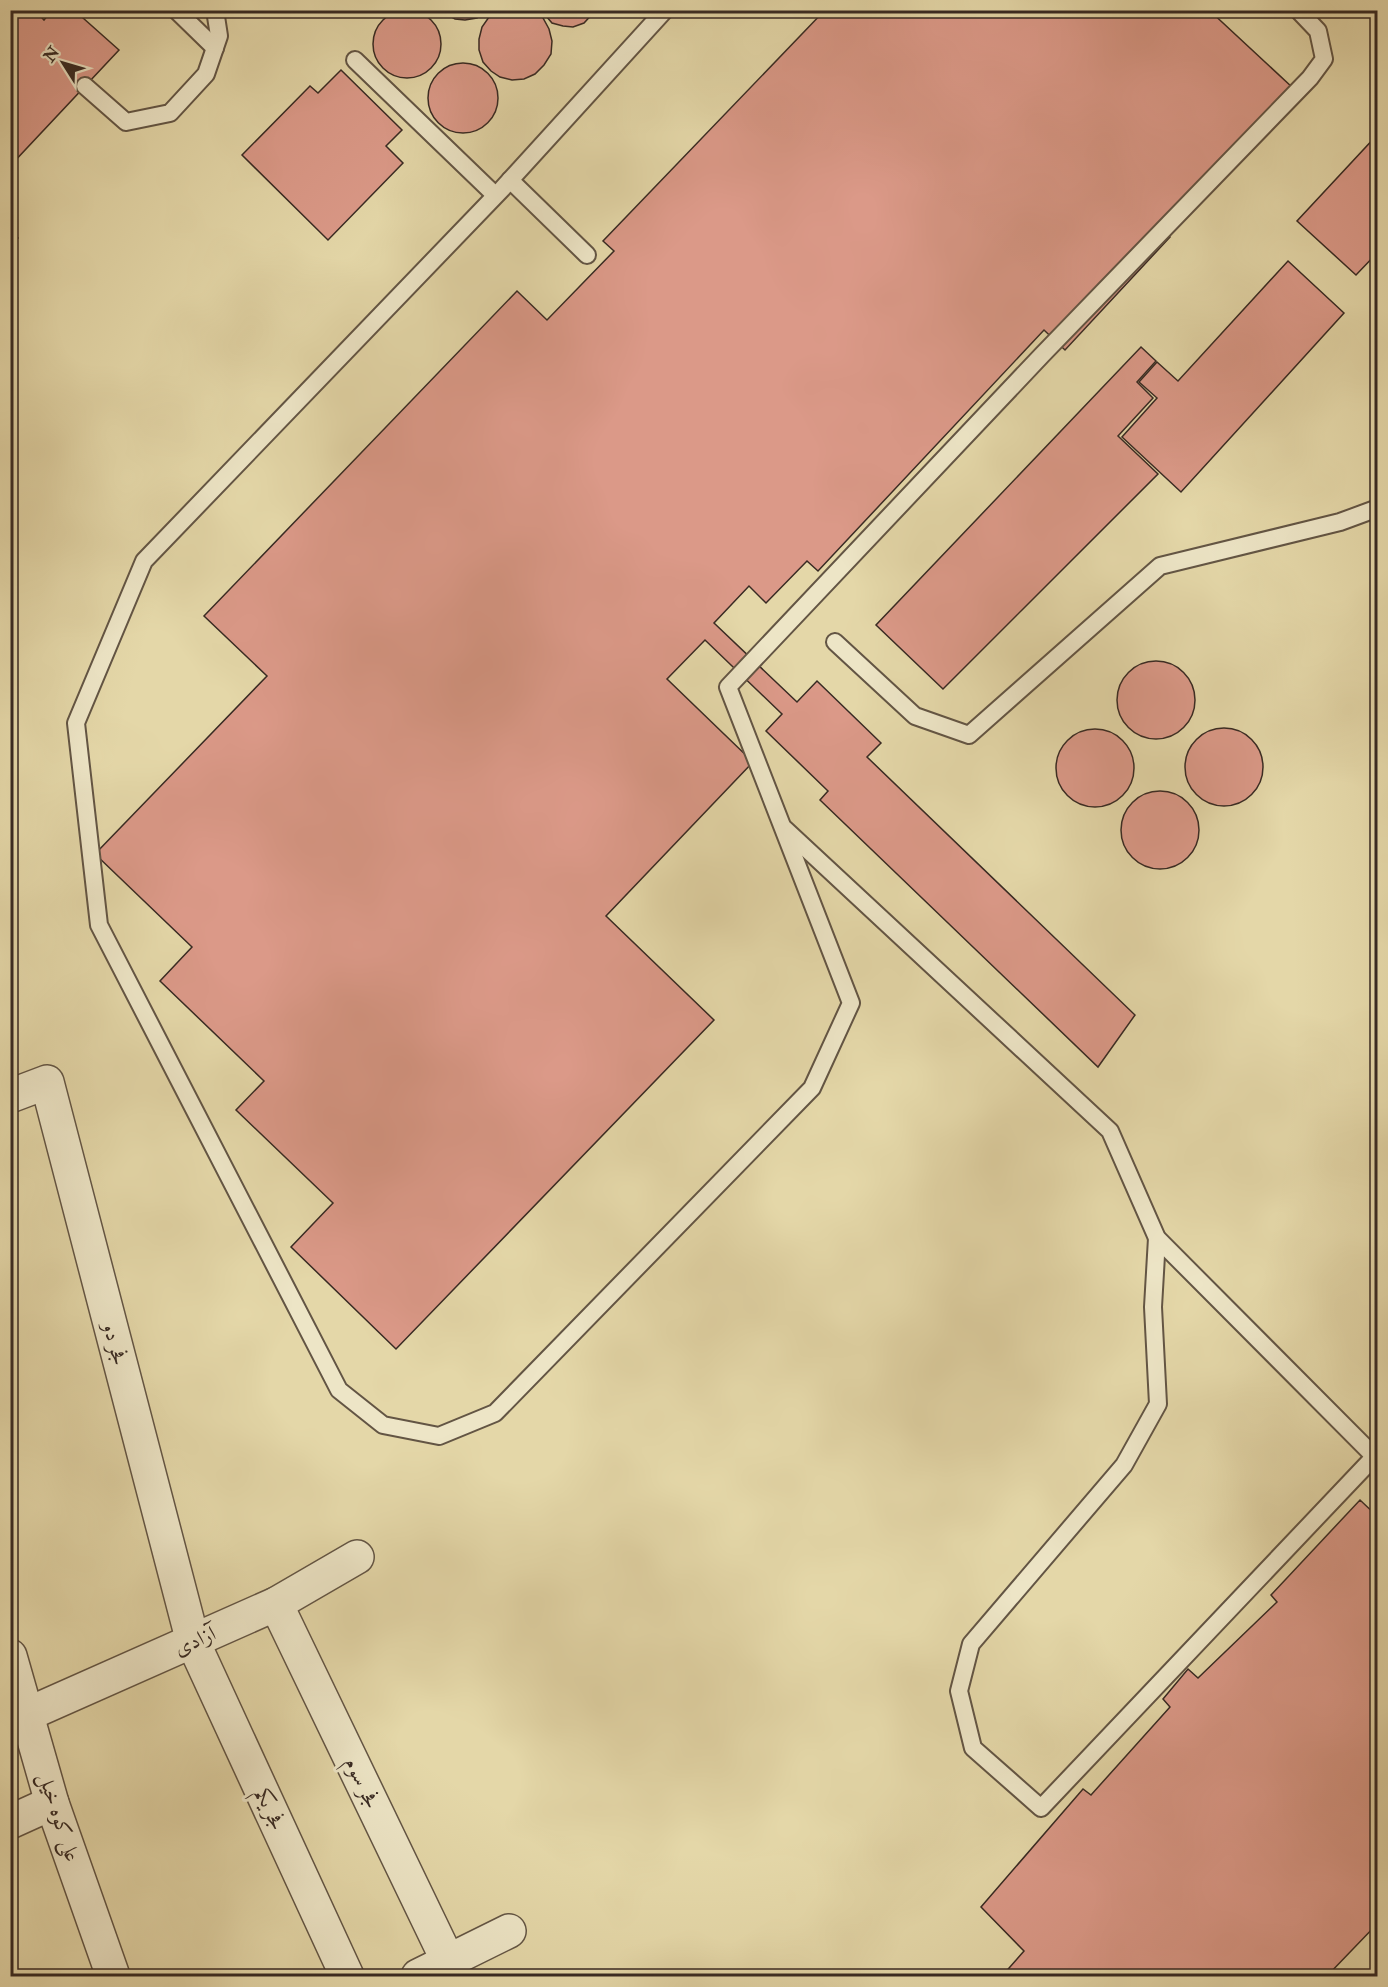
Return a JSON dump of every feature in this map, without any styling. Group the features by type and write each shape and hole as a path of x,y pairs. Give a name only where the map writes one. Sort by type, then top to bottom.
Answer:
{"street":[{"name":"فجر دو","path":"10,1096 47,1082 193,1642"},
{"name":"آزادی","path":"28,1714 276,1604 357,1557"},
{"name":"فجر سوم","path":"276,1604 448,1961"},
{"name":"فجر یکم","path":"193,1642 347,1977"},
{"name":"علی کوه خیل","path":"10,1656 52,1803 113,1977"},
{"path":"10,1822 52,1803"},
{"path":"418,1977 509,1931"}],"lane":[{"path":"176,10 215,48"},
{"path":"85,86 126,122 170,113 206,74 219,36 215,10"},
{"path":"665,10 510,180 144,561 76,723 99,925 339,1390 383,1425 439,1436 495,1413 812,1088 851,1003 728,687 1042,355 1310,78 1324,59 1318,31 1298,10"},
{"path":"355,60 495,195"},
{"path":"510,180 587,255"},
{"path":"834,642 915,716 969,735 1160,566 1340,522 1377,508"},
{"path":"782,826 1110,1131 1157,1238 1376,1459 1041,1808 973,1748 959,1691 971,1644 1124,1465 1158,1404 1153,1307 1157,1238"}],"building":[{"path":"10,10 35,10 44,20 52,10 74,10 119,50 10,166"},
{"path":"407,10 420,13 431,20 438,31 441,44 438,57 431,68 420,75 407,78 394,75 383,68 376,57 373,44 376,31 383,20 394,13"},
{"path":"440,10 487,10 477,18 465,20 455,19"},
{"path":"497,10 533,10 543,18 552,41 551,54 535,74 524,79 512,80 500,77 483,62 479,50 482,27"},
{"path":"541,10 596,10 584,23 573,27 552,23"},
{"path":"825,10 1209,10 1293,88 1162,229 1170,237 1065,350 1044,330 818,571 807,561 766,603 749,586 714,623 797,702 817,681 881,743 867,757 1135,1015 1098,1067 820,800 828,791 766,731 782,714 705,640 667,679 753,762 606,916 714,1020 396,1349 291,1247 333,1203 236,1110 264,1081 160,981 192,947 95,854 267,676 204,616 517,291 547,320 614,251 603,241"},
{"path":"470,63 483,69 492,78 496,84 498,98 496,112 488,123 477,131 456,133 438,123 430,112 428,91 438,73 449,65"},
{"path":"341,70 402,130 386,146 403,163 328,240 242,155 310,86 318,93"},
{"path":"1378,134 1378,252 1356,275 1297,221"},
{"path":"10,230 18,238 10,245"},
{"path":"1288,261 1344,313 1181,492 1122,437 1157,398 1139,382 1157,362 1178,381"},
{"path":"1141,347 1156,361 1137,382 1153,398 1118,436 1158,474 943,689 876,625"},
{"path":"1148,661 1164,661 1178,667 1189,678 1195,692 1195,708 1189,722 1178,733 1164,739 1148,739 1134,733 1123,722 1117,708 1117,692 1123,678 1134,667"},
{"path":"1216,728 1232,728 1246,734 1257,745 1263,759 1263,775 1257,789 1246,800 1232,806 1216,806 1202,800 1191,789 1185,775 1185,759 1191,745 1202,734"},
{"path":"1087,729 1103,729 1117,735 1128,746 1134,760 1134,776 1128,790 1117,801 1103,807 1087,807 1073,801 1062,790 1056,776 1056,760 1062,746 1073,735"},
{"path":"1152,791 1168,791 1182,797 1193,808 1199,822 1199,838 1193,852 1182,863 1168,869 1152,869 1138,863 1127,852 1121,838 1121,822 1127,808 1138,797"},
{"path":"1360,1500 1378,1517 1378,1923 1327,1976 1002,1976 1024,1951 981,1907 1083,1789 1091,1795 1170,1707 1163,1699 1188,1669 1198,1678 1277,1602 1271,1595"}]}
